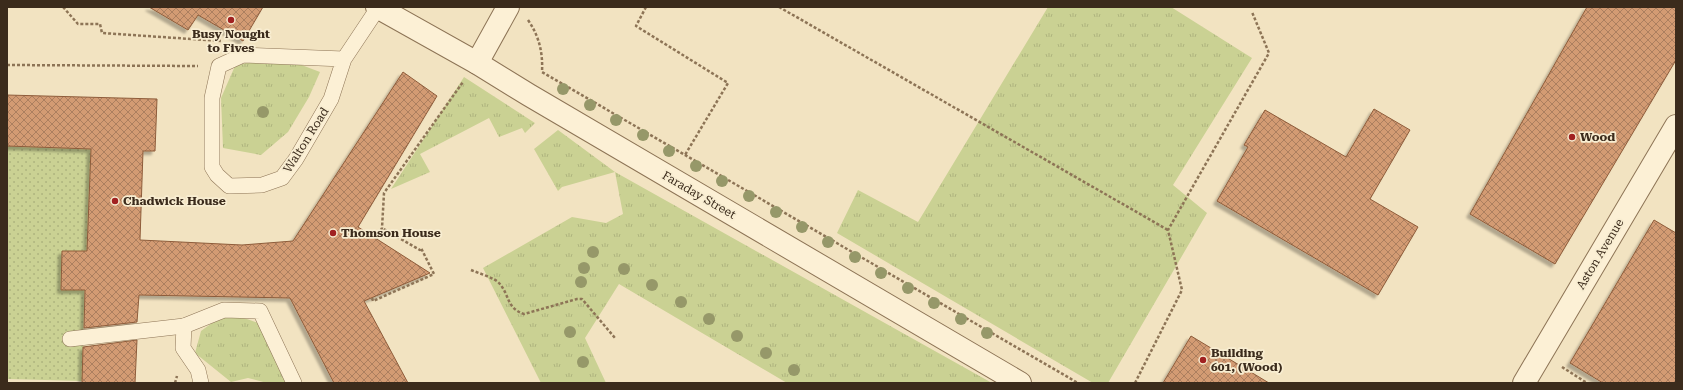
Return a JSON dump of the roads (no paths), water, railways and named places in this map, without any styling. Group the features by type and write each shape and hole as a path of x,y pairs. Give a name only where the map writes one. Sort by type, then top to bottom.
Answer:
{"street":[{"name":"Faraday Street","path":"377,7 476,63 1020,383"},
{"path":"476,63 516,12"},
{"name":"Aston Avenue","path":"1524,383 1676,126"}],"lane":[{"name":"Walton Road","path":"344,59 243,55 219,66 212,98 212,167 217,175 229,186 262,185 282,178 296,159 331,99 344,59 377,7"},
{"path":"70,339 184,326 224,310 260,311 294,383"},
{"path":"184,326 183,348 198,370 201,383"}],"place":[{"name":"Busy Nought to Fives","path":"231,20"},
{"name":"Wood","path":"1572,137"},
{"name":"Chadwick House","path":"115,201"},
{"name":"Thomson House","path":"333,233"},
{"name":"Building 601, (Wood)","path":"1203,360"}]}
